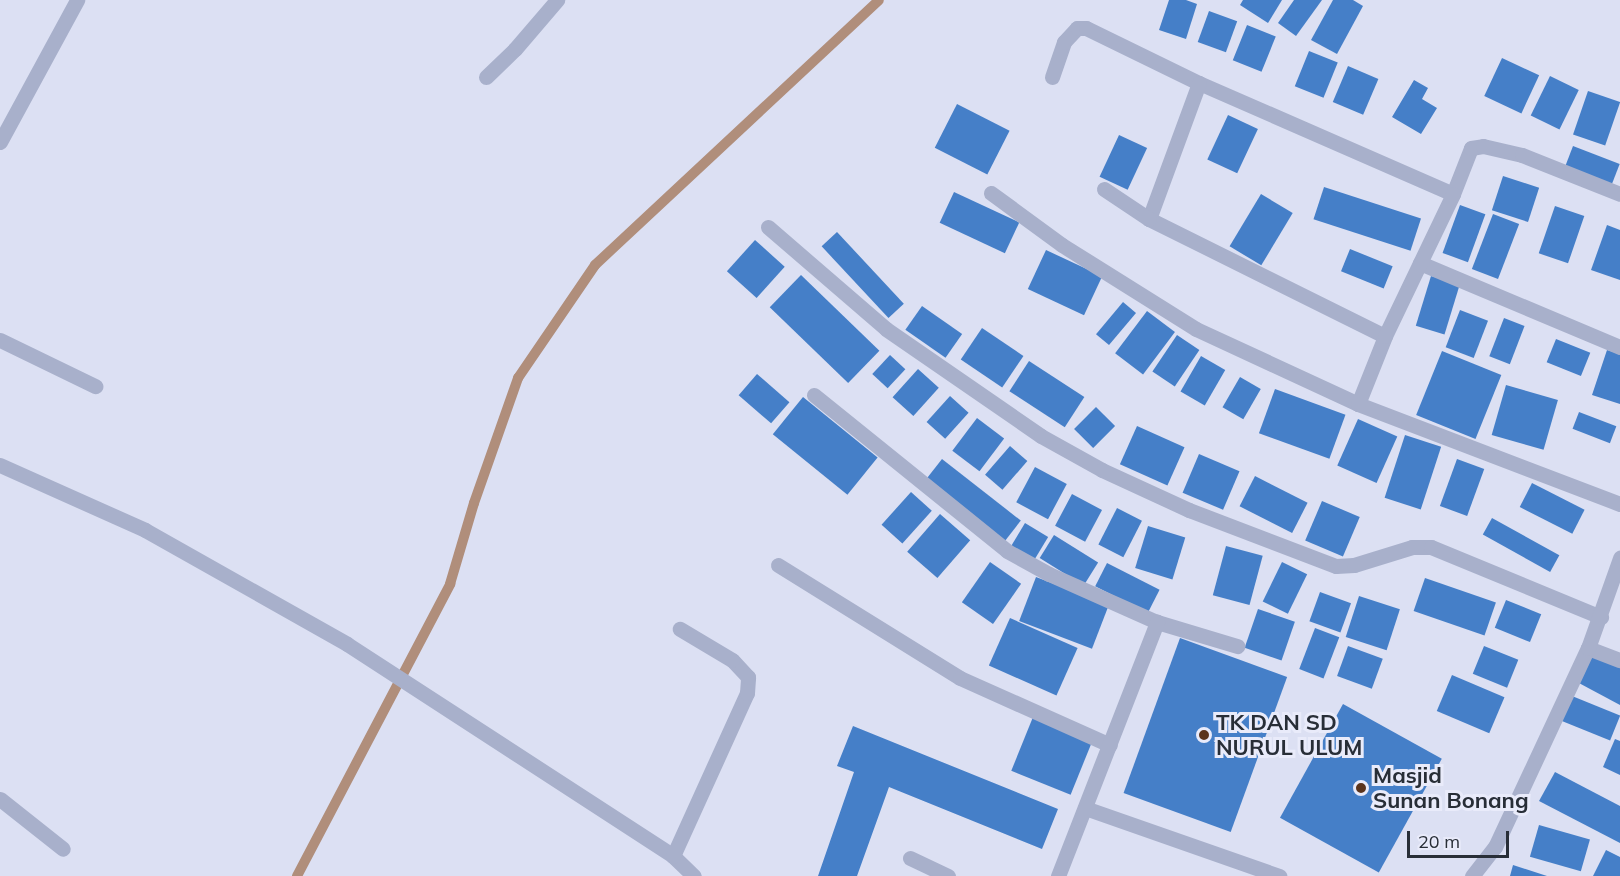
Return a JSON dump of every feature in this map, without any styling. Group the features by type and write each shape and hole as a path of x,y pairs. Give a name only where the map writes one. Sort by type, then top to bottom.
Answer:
{"street":[{"path":"0,142 77,0"},
{"path":"486,76 557,0"},
{"path":"1052,76 1064,42 1077,28 1082,28 1199,83 1453,194"},
{"path":"1149,219 1199,83"},
{"path":"1358,404 1385,336 1453,194 1471,148 1483,146 1522,155 1620,194"},
{"path":"1104,189 1149,219 1385,336"},
{"path":"991,193 1062,245 1196,329 1358,404 1620,504"},
{"path":"768,227 886,328 1041,436 1102,470 1189,510 1336,566 1354,565 1412,546 1431,546 1601,617"},
{"path":"1420,263 1620,347"},
{"path":"0,340 95,386"},
{"path":"814,395 1007,551 1049,574 1157,622 1237,646"},
{"path":"0,465 145,530 347,644 673,856 694,876"},
{"path":"1472,876 1494,847 1588,648 1601,617 1620,558"},
{"path":"778,565 960,678 1110,745"},
{"path":"1058,876 1157,622"},
{"path":"673,856 747,693 748,677 732,660 680,629"},
{"path":"1588,648 1620,660"},
{"path":"0,799 63,849"},
{"path":"1085,808 1279,876"},
{"path":"910,858 948,876"}],"building":[{"path":"1169,0 1186,0 1197,4 1186,39 1159,30"},
{"path":"1243,0 1282,0 1268,23 1240,5"},
{"path":"1294,0 1322,0 1296,36 1278,23"},
{"path":"1333,0 1353,0 1363,6 1337,54 1311,40"},
{"path":"1209,11 1237,21 1226,52 1198,42"},
{"path":"1247,25 1276,37 1262,72 1233,60"},
{"path":"1309,51 1338,63 1324,98 1295,86"},
{"path":"1502,58 1539,75 1521,113 1484,96"},
{"path":"1348,66 1378,79 1363,115 1333,102"},
{"path":"1550,76 1579,90 1559,130 1531,116"},
{"path":"1414,80 1428,88 1422,99 1437,108 1421,134 1392,117"},
{"path":"1588,91 1620,102 1605,146 1573,134"},
{"path":"957,104 1010,131 987,174 935,148"},
{"path":"1228,115 1258,129 1237,173 1207,159"},
{"path":"1119,135 1147,148 1128,190 1100,177"},
{"path":"1573,146 1620,164 1611,186 1564,168"},
{"path":"1503,176 1539,188 1528,222 1492,210"},
{"path":"1324,187 1421,219 1411,251 1313,219"},
{"path":"954,192 1019,222 1005,253 940,223"},
{"path":"1261,194 1293,213 1261,265 1230,246"},
{"path":"1460,205 1485,214 1468,262 1443,253"},
{"path":"1555,206 1584,216 1568,263 1539,253"},
{"path":"1493,214 1519,224 1498,279 1472,269"},
{"path":"1607,225 1620,230 1620,280 1591,270"},
{"path":"837,232 904,304 888,318 822,246"},
{"path":"755,240 785,267 757,298 727,271"},
{"path":"1350,249 1393,266 1384,288 1341,271"},
{"path":"1046,250 1102,276 1084,315 1028,289"},
{"path":"801,275 879,351 848,383 770,307"},
{"path":"1431,276 1460,285 1444,334 1416,326"},
{"path":"1123,302 1136,313 1109,345 1096,334"},
{"path":"922,306 962,334 946,358 905,330"},
{"path":"1460,310 1488,321 1474,358 1446,347"},
{"path":"1147,311 1175,332 1143,374 1115,353"},
{"path":"1504,318 1525,326 1510,364 1489,356"},
{"path":"982,328 1023,356 1002,387 961,360"},
{"path":"1177,335 1199,350 1175,387 1152,371"},
{"path":"1556,339 1590,353 1581,376 1547,362"},
{"path":"1607,350 1620,354 1620,404 1592,395"},
{"path":"1442,351 1501,375 1475,439 1416,415"},
{"path":"890,355 905,369 888,388 872,374"},
{"path":"1201,356 1225,370 1205,406 1180,392"},
{"path":"1029,361 1084,397 1065,427 1009,391"},
{"path":"918,369 939,388 913,416 893,397"},
{"path":"757,374 789,402 771,423 739,395"},
{"path":"1240,377 1261,389 1243,419 1222,407"},
{"path":"1506,385 1558,400 1544,450 1492,435"},
{"path":"1275,389 1345,415 1329,459 1259,433"},
{"path":"950,396 969,413 945,439 927,422"},
{"path":"803,397 878,457 847,495 773,434"},
{"path":"1096,407 1115,426 1093,448 1074,429"},
{"path":"1579,412 1616,426 1610,443 1573,429"},
{"path":"977,418 1004,438 979,471 952,451"},
{"path":"1358,419 1397,436 1377,483 1337,466"},
{"path":"1137,426 1185,447 1167,486 1120,464"},
{"path":"1405,435 1441,447 1421,510 1385,498"},
{"path":"1010,446 1027,461 1002,490 985,475"},
{"path":"1199,454 1240,471 1223,510 1183,493"},
{"path":"942,459 1021,521 1004,543 925,481"},
{"path":"1457,459 1484,469 1467,516 1440,506"},
{"path":"1035,467 1067,484 1048,519 1016,502"},
{"path":"1255,476 1308,503 1292,533 1240,506"},
{"path":"1532,483 1585,510 1572,534 1520,507"},
{"path":"911,492 932,511 902,543 882,525"},
{"path":"1072,494 1102,510 1085,542 1055,526"},
{"path":"1322,501 1360,517 1343,557 1305,541"},
{"path":"1117,508 1142,521 1123,557 1098,545"},
{"path":"940,514 970,540 937,578 907,552"},
{"path":"1492,518 1559,555 1550,572 1483,535"},
{"path":"1025,523 1048,537 1033,562 1010,548"},
{"path":"1148,526 1185,537 1172,579 1135,568"},
{"path":"1054,535 1098,563 1084,585 1040,558"},
{"path":"1226,546 1263,556 1250,605 1213,595"},
{"path":"990,562 1021,584 993,624 962,602"},
{"path":"1282,562 1307,574 1288,614 1263,602"},
{"path":"1107,563 1160,590 1148,613 1095,586"},
{"path":"1036,577 1109,605 1092,649 1019,621"},
{"path":"1425,578 1496,602 1485,636 1414,611"},
{"path":"1320,592 1351,603 1340,632 1309,621"},
{"path":"1359,596 1400,609 1387,650 1346,637"},
{"path":"1506,600 1541,614 1530,642 1495,628"},
{"path":"1258,609 1295,622 1282,660 1245,648"},
{"path":"1010,618 1078,648 1056,696 989,666"},
{"path":"1315,628 1339,637 1324,678 1299,669"},
{"name":"TK DAN SD NURUL ULUM","path":"1180,638 1287,677 1231,832 1124,793"},
{"path":"1348,646 1383,659 1372,689 1337,676"},
{"path":"1484,646 1518,660 1507,688 1473,674"},
{"path":"1593,652 1620,667 1620,705 1577,682"},
{"path":"1452,675 1504,697 1489,733 1437,711"},
{"path":"1572,696 1620,715 1610,741 1562,721"},
{"name":"Masjid Sunan Bonang","path":"1343,704 1442,759 1379,872 1280,818"},
{"path":"1033,717 1092,741 1071,795 1011,771"},
{"path":"853,726 1058,809 1042,849 889,787 857,876 818,876 854,772 837,766"},
{"path":"1615,739 1620,741 1620,775 1603,767"},
{"path":"1555,772 1620,806 1620,843 1539,801"},
{"path":"1539,825 1590,840 1581,871 1530,857"},
{"path":"1606,850 1620,857 1620,876 1593,876"},
{"path":"1513,865 1547,876 1510,876"}],"waterway":[{"path":"297,876 450,584 474,503 518,378 595,265 879,0"}],"place":[{"name":"TK DAN SD NURUL ULUM","path":"1204,735"},
{"name":"Masjid Sunan Bonang","path":"1361,788"}]}
